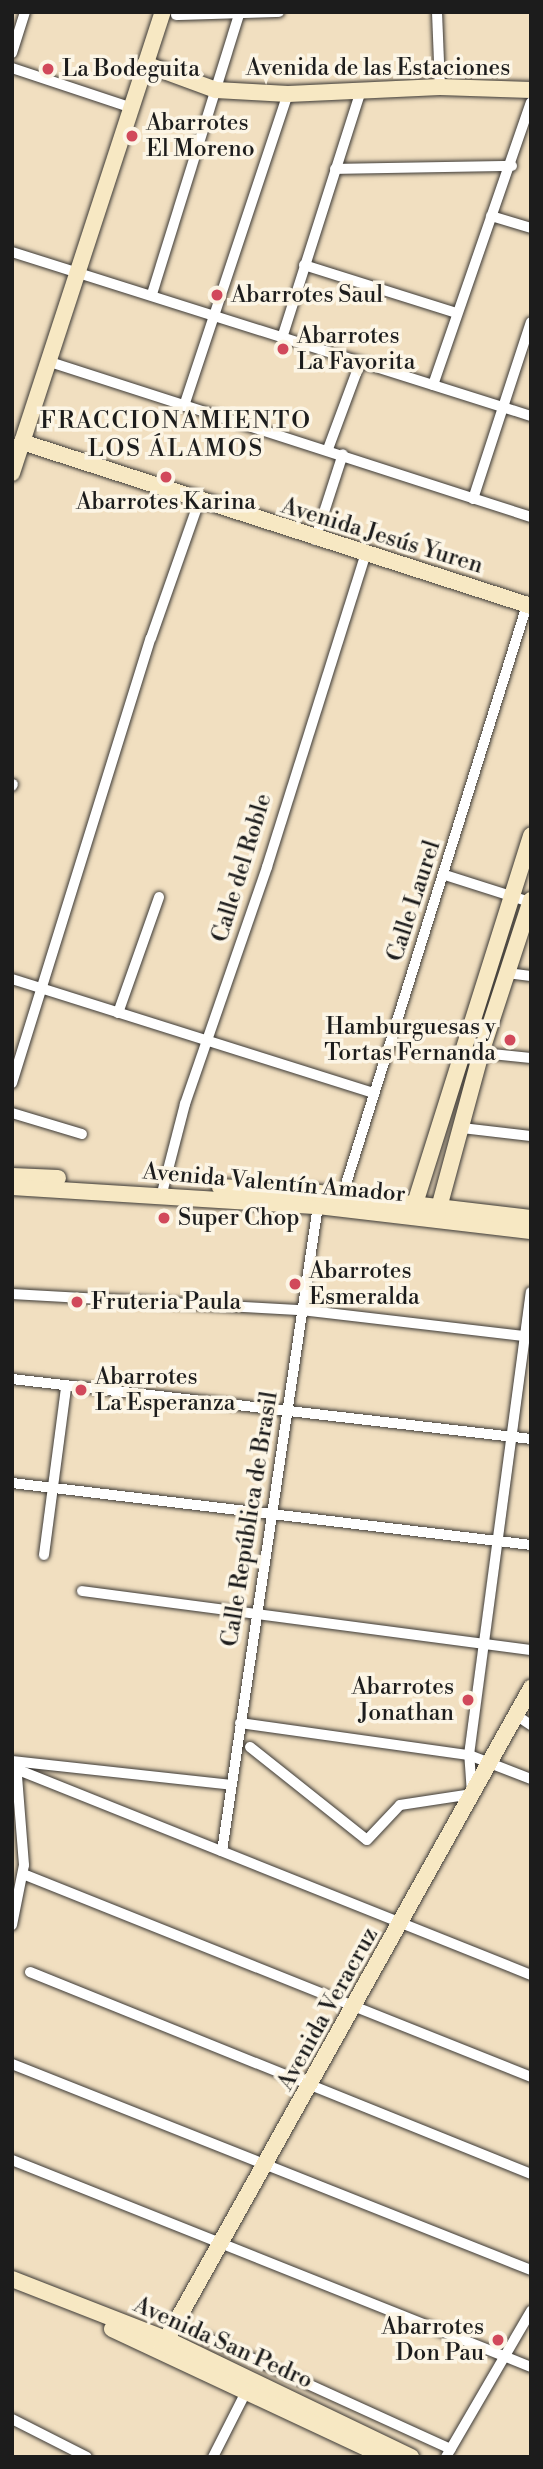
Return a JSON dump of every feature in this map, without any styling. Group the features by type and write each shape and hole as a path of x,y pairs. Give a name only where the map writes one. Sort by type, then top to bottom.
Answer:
{"main road":[{"path":"12,472 17,440 50,362 145,64 169,14"},
{"name":"Avenida de las Estaciones","path":"145,64 216,90 288,94 440,87 531,90"},
{"name":"Avenida Jesús Yuren","path":"17,440 315,540 529,606"},
{"path":"412,1211 531,835"},
{"path":"438,1213 481,1053 530,901"},
{"name":"Avenida Valentín Amador","path":"12,1176 318,1200 412,1211 531,1217"},
{"name":"Avenida Valentín Amador","path":"12,1187 163,1189"},
{"name":"Avenida Valentín Amador","path":"438,1213 531,1231"},
{"name":"Avenida Veracruz","path":"163,2344 268,2163 531,1688"},
{"name":"Avenida San Pedro","path":"12,2279 163,2344 411,2457"},
{"name":"Avenida San Pedro","path":"12,2289 163,2344"},
{"name":"Avenida San Pedro","path":"249,2385 385,2457"}],"street":[{"path":"12,53 25,12"},
{"path":"169,14 279,12"},
{"path":"437,12 440,87"},
{"path":"152,294 240,13"},
{"path":"12,68 132,108"},
{"path":"282,338 361,90"},
{"path":"184,406 288,94"},
{"path":"433,386 456,313 512,166 531,102"},
{"path":"335,169 512,166"},
{"path":"491,216 531,228"},
{"path":"12,252 531,415"},
{"path":"304,265 456,313"},
{"path":"473,499 531,322"},
{"path":"50,362 328,449 531,517"},
{"path":"328,449 360,363"},
{"path":"315,540 342,454"},
{"path":"12,1083 167,587 199,502"},
{"name":"Calle del Roble","path":"163,1189 186,1104 210,1041 365,556"},
{"name":"Calle Laurel","path":"340,1202 529,606"},
{"path":"445,876 530,901"},
{"path":"118,1013 159,897"},
{"path":"507,973 531,976"},
{"path":"12,979 373,1093"},
{"path":"463,1051 531,1058"},
{"path":"12,1113 82,1134"},
{"path":"462,1128 531,1136"},
{"name":"Calle República de Brasil","path":"222,1851 256,1617 274,1516 318,1200"},
{"path":"250,1747 368,1840 400,1805 472,1794 469,1755 531,1292"},
{"path":"12,1294 302,1310 527,1336"},
{"path":"12,1379 66,1388 531,1439"},
{"path":"44,1555 66,1388"},
{"path":"12,1483 531,1545"},
{"path":"82,1591 256,1617 531,1650"},
{"path":"516,1715 531,1725"},
{"path":"240,1723 469,1755 531,1779"},
{"path":"15,1764 232,1785"},
{"path":"15,1764 222,1851 531,1975"},
{"path":"12,1925 20,1868 15,1764"},
{"path":"20,1868 531,2077"},
{"path":"30,1972 531,2174"},
{"path":"12,2064 268,2163 531,2270"},
{"path":"12,2160 531,2367"},
{"path":"174,2323 449,2453 507,2357 531,2311"},
{"path":"213,2457 249,2385"},
{"path":"12,2419 87,2457"}],"place":[{"name":"La Bodeguita","path":"48,69"},
{"name":"Abarrotes El Moreno","path":"132,136"},
{"name":"Abarrotes Saul","path":"217,295"},
{"name":"Abarrotes La Favorita","path":"283,349"},
{"name":"Abarrotes Karina","path":"166,477"},
{"name":"Hamburguesas y Tortas Fernanda","path":"510,1040"},
{"name":"Super Chop","path":"164,1218"},
{"name":"Abarrotes Esmeralda","path":"295,1284"},
{"name":"Fruteria Paula","path":"77,1302"},
{"name":"Abarrotes La Esperanza","path":"81,1390"},
{"name":"Abarrotes Jonathan","path":"468,1700"},
{"name":"Abarrotes Don Pau","path":"498,2340"}],"district":[{"name":"FRACCIONAMIENTO LOS ÁLAMOS","path":"176,436"}]}
